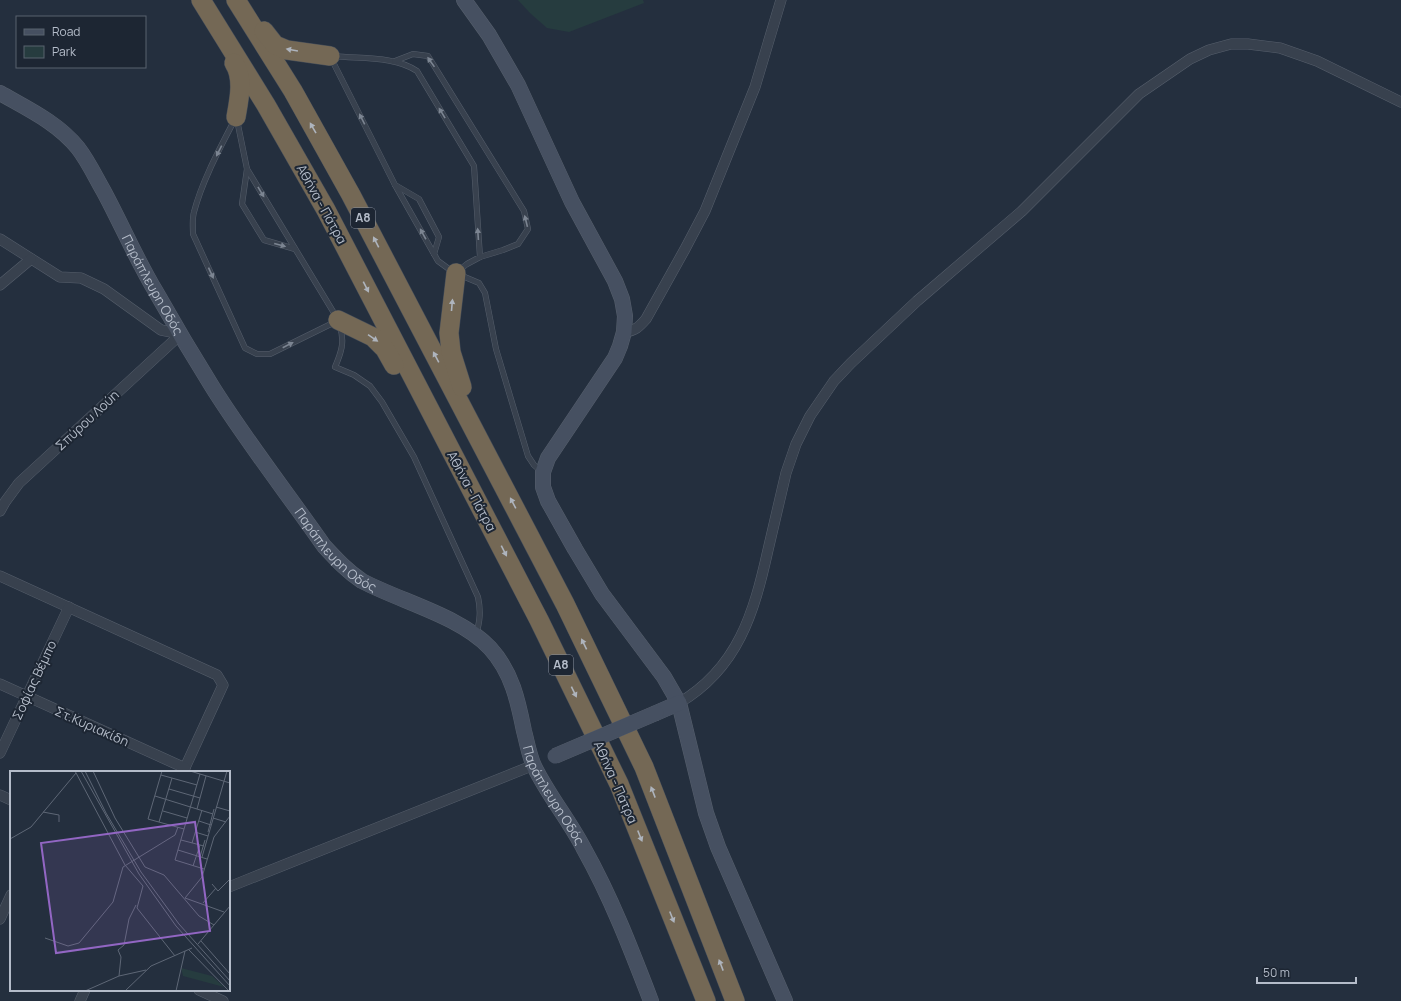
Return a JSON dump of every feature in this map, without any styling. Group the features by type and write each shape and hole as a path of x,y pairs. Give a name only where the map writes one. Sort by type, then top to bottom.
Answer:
{"highway":[{"path":"195,0 199,9 236,67 240,82 236,116"},
{"name":"Αθήνα - Πάτρα","path":"201,0 266,105 326,210 539,620 619,784 706,1001"},
{"name":"Α8","path":"236,0 293,92 351,195 561,598 644,767 735,1001"},
{"path":"243,0 275,46 287,50 330,56"},
{"path":"456,273 449,333 451,352 480,442"},
{"path":"338,320 374,337 385,349 407,387 453,454"}],"street":[{"path":"464,0 489,35 518,85 572,202 615,281 622,299 624,310 624,332 615,358 554,447 543,472 543,487 548,501 574,549 602,594 664,677 679,703 706,813 718,847 785,1001"},
{"path":"624,332 632,332 646,319 705,211 755,87 781,0"},
{"path":"230,888 534,765 679,703 701,687 718,671 730,655 745,630 760,589 786,473 791,457 810,416 834,381 917,300 1033,201 1139,94 1190,60 1209,50 1231,44 1248,44 1280,48 1309,58 1401,102"},
{"name":"Παράπλευρη Οδός","path":"0,93 45,119 64,133 78,149 92,170 117,216 139,262 213,388 324,546 350,573 362,582 441,616 460,626 476,636 490,648 501,661 509,674 516,694 527,745 534,765 584,848 602,883 621,924 651,1001"},
{"path":"0,239 60,277 80,278 94,284 104,289 161,330 181,334"},
{"path":"0,285 31,259"},
{"name":"Σπύρου Λούη","path":"0,512 5,502 19,483 181,334"},
{"path":"0,576 217,675 223,685 184,770"},
{"name":"Σοφίας Βέμπο","path":"0,753 69,607"},
{"name":"Στ.Κυριακίδη","path":"0,684 184,770"},
{"path":"0,795 10,800"},
{"path":"0,919 2,907 10,896"},
{"path":"80,1001 85,991"},
{"path":"201,991 223,1001"}],"lane":[{"path":"395,61 413,54 428,56 524,211 528,229 518,244 480,257 456,273"},
{"path":"330,56 395,61 408,65 417,71 474,166 480,257"},
{"path":"330,56 395,184 438,261 456,273 479,283 485,293 496,349 528,456 534,465 543,472"},
{"path":"236,116 247,169 338,320 343,336 342,350 335,367 354,375 370,386 389,413 414,457 478,597 480,620 476,636"},
{"path":"236,116 212,165 197,203 194,214 193,234 245,348 257,354 270,354 338,320"},
{"path":"247,169 242,204 264,240 295,249"},
{"path":"395,184 419,199 439,237 434,254"}],"green space":[{"path":"518,0 643,0 644,3 569,32 547,28"}]}
